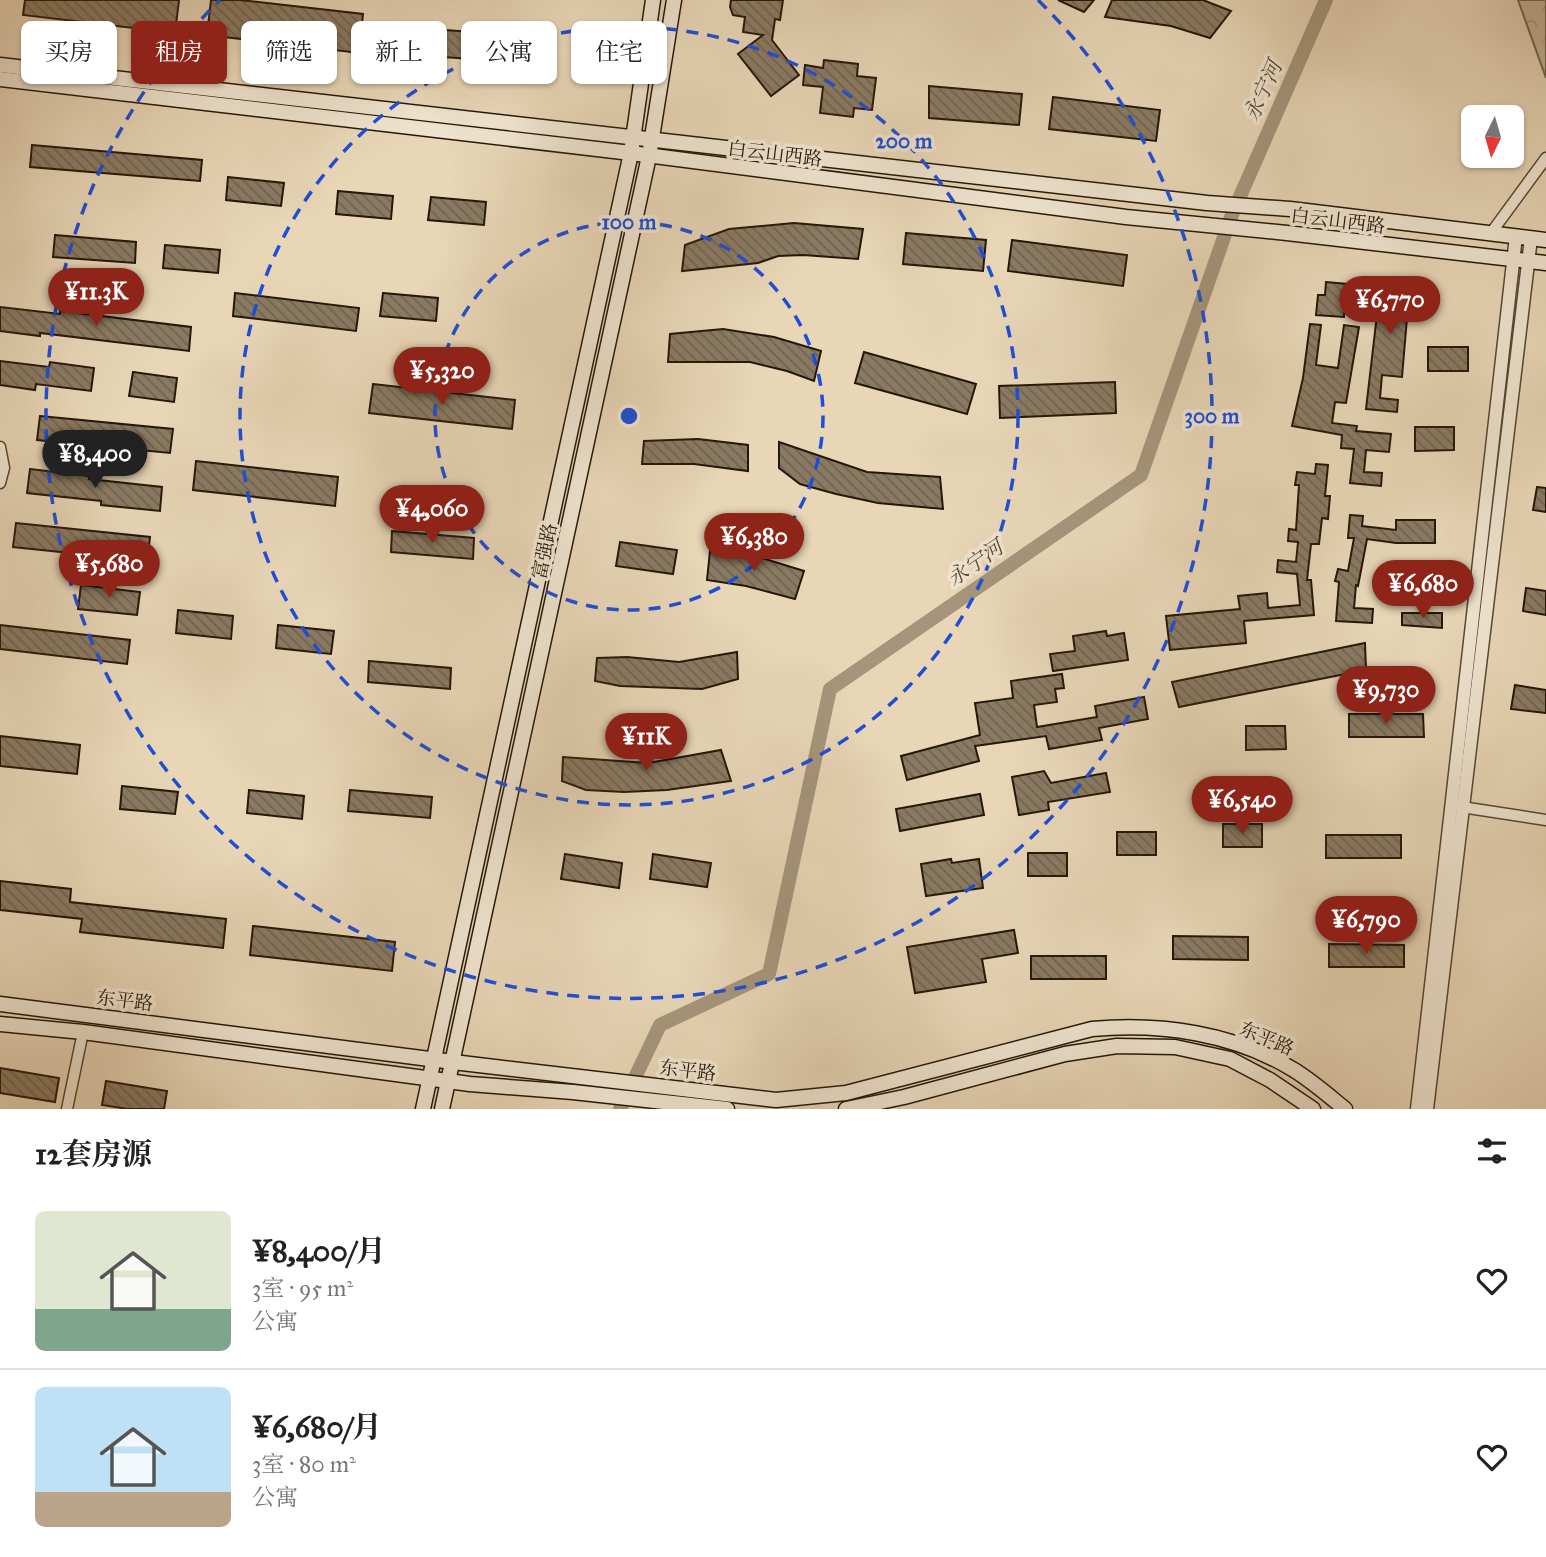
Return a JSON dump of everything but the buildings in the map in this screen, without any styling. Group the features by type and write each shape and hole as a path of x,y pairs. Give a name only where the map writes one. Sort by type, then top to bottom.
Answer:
{"main road":[{"name":"富强路","path":"423,1109 631,153 653,0"},
{"name":"富强路","path":"442,1109 649,156 674,0"},
{"name":"白云山西路","path":"0,65 1539,239"},
{"name":"白云山西路","path":"0,79 631,153 1126,218 1287,233 1546,263"},
{"name":"东平路","path":"0,1004 776,1100 846,1093 1092,1029 1128,1026 1171,1029 1214,1037 1252,1049 1294,1070 1345,1109"},
{"name":"东平路","path":"0,1024 83,1032 448,1082 727,1109"},
{"name":"东平路","path":"846,1109 904,1097 1065,1054 1117,1046 1175,1047 1230,1059 1270,1080 1313,1109"}],"street":[{"path":"1491,233 1546,158"},
{"path":"1427,1109 1458,806 1521,260 1516,236"},
{"path":"1521,260 1539,239"},
{"path":"0,447 4,468 0,483"},
{"path":"1458,806 1546,820"},
{"path":"1418,1109 1458,806"},
{"path":"67,1109 83,1032"}],"green space":[{"path":"1518,0 1546,0 1546,78"}],"waterway":[{"name":"永宁河","path":"620,1109 660,1025 769,974 830,689 1141,475 1231,217 1326,0"}]}
